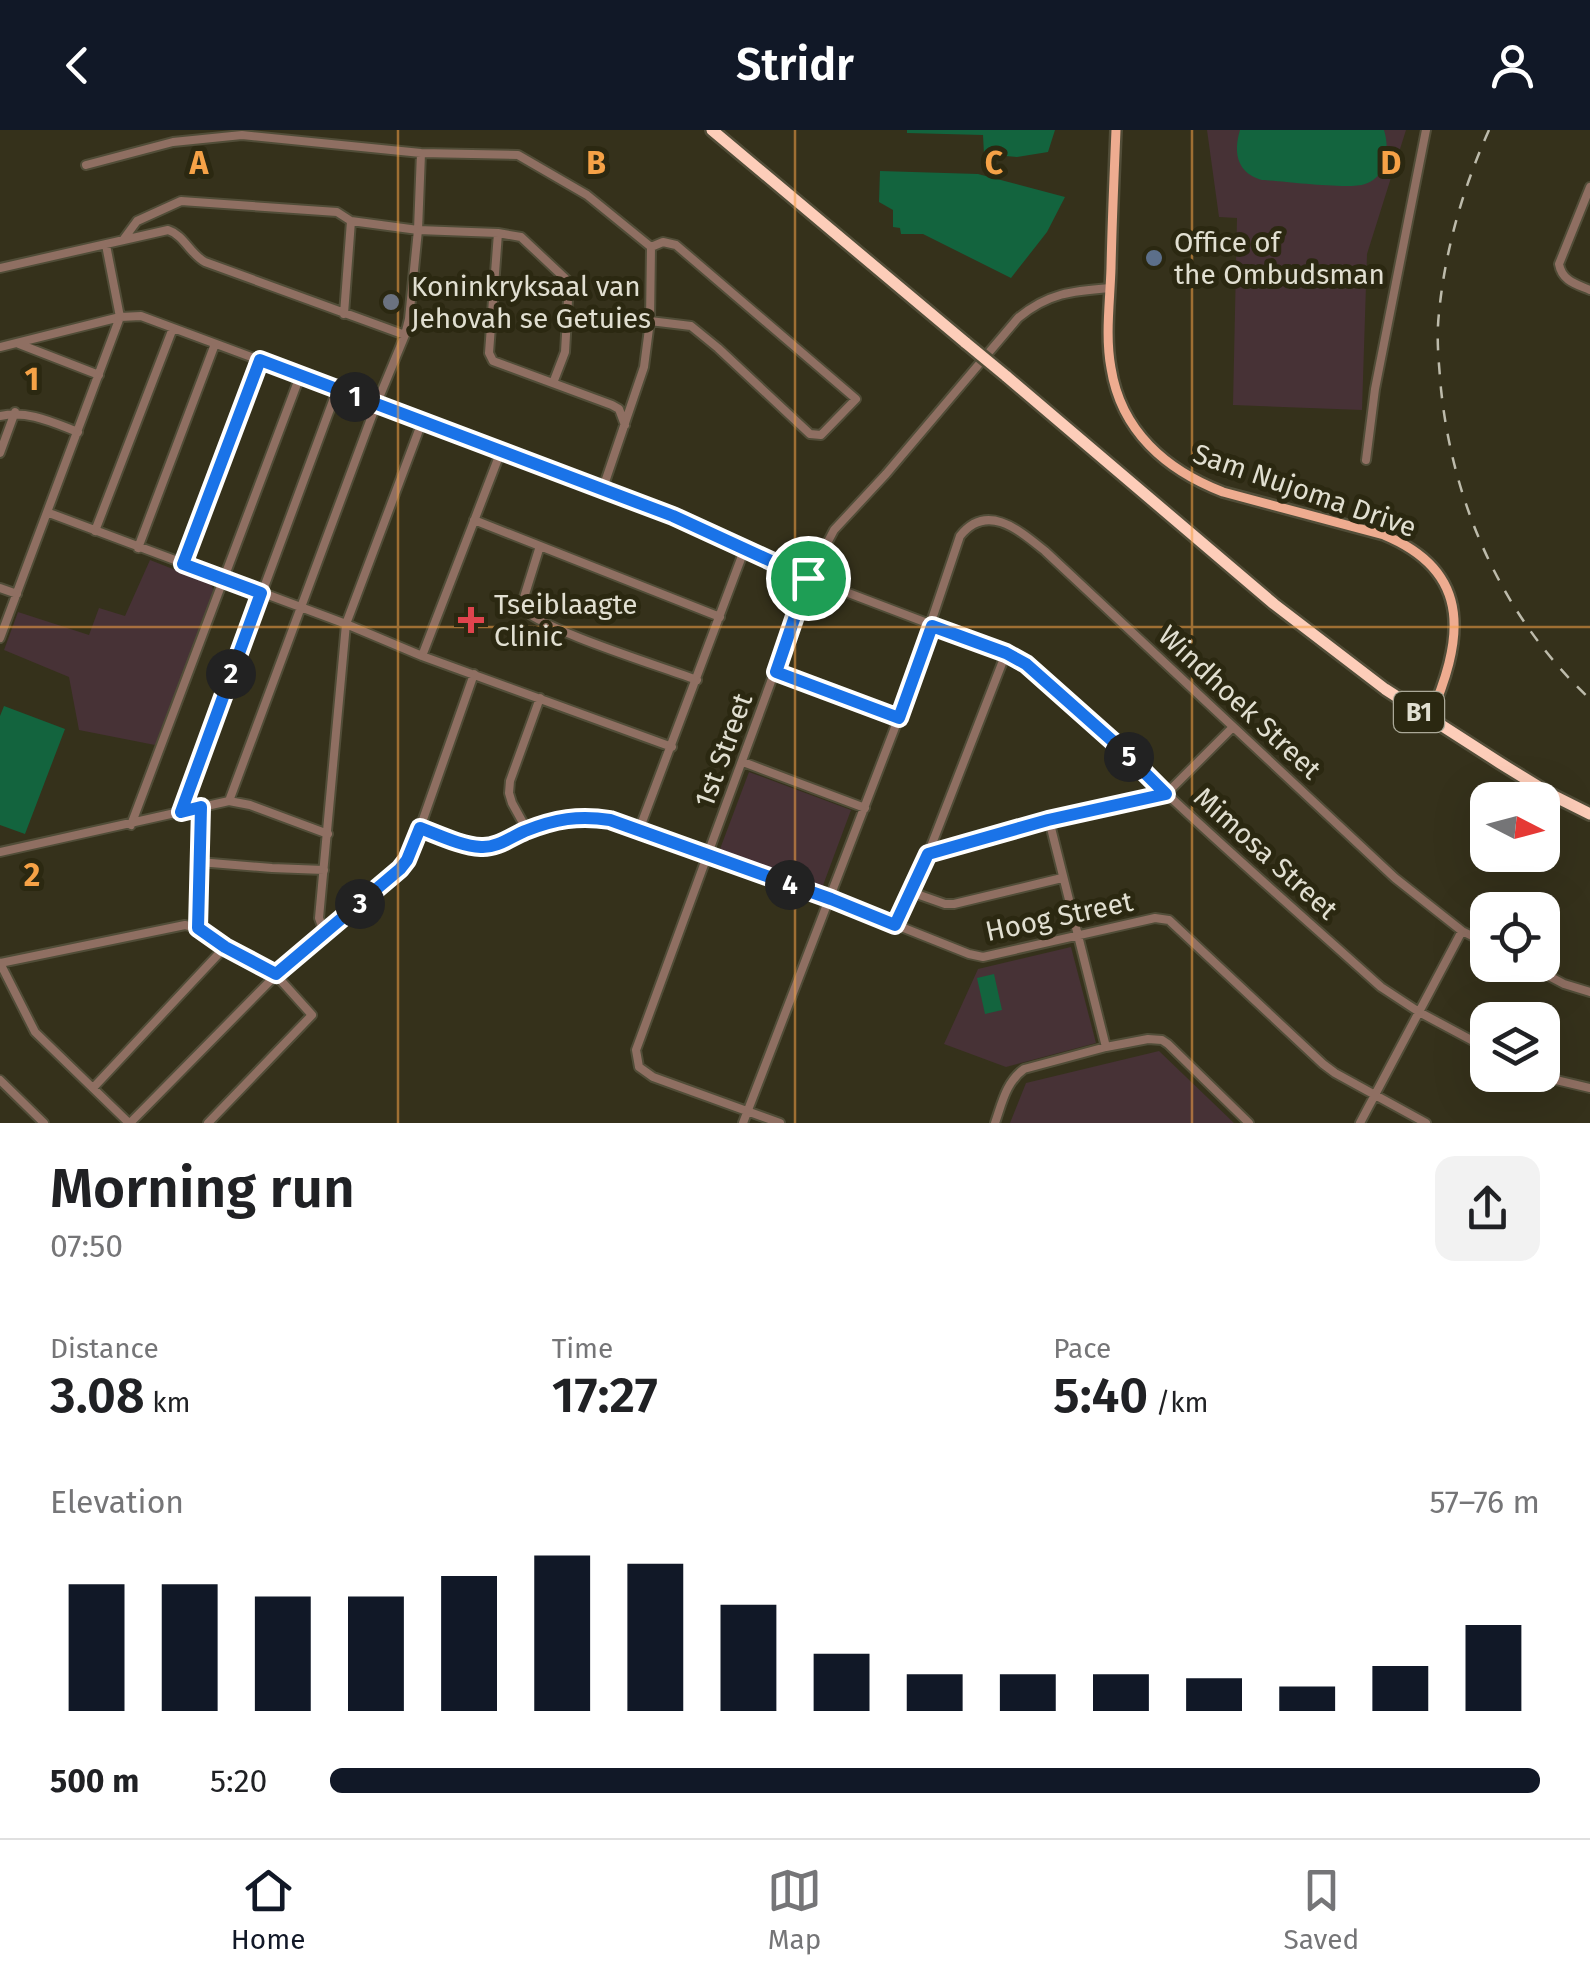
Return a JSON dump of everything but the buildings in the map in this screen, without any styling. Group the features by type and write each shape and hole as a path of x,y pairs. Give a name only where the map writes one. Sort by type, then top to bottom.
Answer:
{"highway":[{"name":"B1","path":"712,130 1274,604 1369,677 1539,787 1590,811"}],"main road":[{"name":"Sam Nujoma Drive","path":"1116,130 1109,346 1114,384 1132,424 1163,460 1193,479 1224,492 1398,540 1416,550 1440,576 1451,599 1455,626 1448,669 1430,716"}],"street":[{"path":"337,144 338,130"},
{"path":"1366,460 1375,389 1426,130"},
{"path":"86,165 173,142 242,135 421,153 518,155 587,195 651,247"},
{"path":"230,801 405,335 418,230 421,153"},
{"path":"1590,187 1560,264 1566,278 1590,290"},
{"path":"123,240 137,220 181,201 337,212 351,221 521,237 570,282 566,352 553,383"},
{"path":"344,314 351,221"},
{"path":"0,268 168,230 205,262 405,335"},
{"path":"498,233 489,353 493,361 612,405 623,415 626,425"},
{"path":"650,320 691,326 810,434 821,436 856,398 676,244 663,242 651,247"},
{"path":"0,638 120,317 106,246"},
{"path":"604,488 644,367 650,320 651,247"},
{"name":"1st Street","path":"747,1112 653,1076 640,1067 636,1050 808,578 834,530 1018,318 1035,304 1054,296 1110,288"},
{"name":"Mimosa Street","path":"120,317 136,314 604,488 808,578 1006,653 1050,684 1380,987 1470,1039"},
{"path":"0,347 120,317"},
{"path":"95,531 173,328"},
{"path":"16,343 99,375"},
{"path":"138,548 215,344"},
{"path":"183,564 260,360"},
{"path":"131,825 300,376"},
{"path":"181,812 337,390"},
{"path":"0,416 15,412 31,414 78,432"},
{"path":"0,452 15,412"},
{"path":"325,934 319,918 346,624 422,422"},
{"path":"422,656 501,451"},
{"path":"48,513 422,656 672,746"},
{"path":"474,520 720,618"},
{"name":"Windhoek Street","path":"932,626 960,536 977,520 1002,522 1026,536 1395,878 1470,935"},
{"path":"540,546 521,606 529,616 697,680"},
{"path":"639,830 746,548"},
{"path":"0,588 16,594"},
{"path":"743,1123 932,626"},
{"path":"895,925 928,854 1006,653"},
{"path":"776,672 899,718"},
{"path":"208,1123 312,1015 276,974 198,928 175,925 0,963 35,1032 130,1123 276,974 407,860 474,674"},
{"path":"527,830 508,793 540,698"},
{"path":"928,854 1048,820 1166,794 1233,726"},
{"path":"743,762 865,808"},
{"path":"0,852 230,801 328,834"},
{"path":"198,928 201,807"},
{"name":"Hoog Street","path":"420,828 482,847 554,822 584,816 610,820 983,958 1156,918 1169,920 1335,1073 1426,1123"},
{"path":"1048,820 1106,1047"},
{"path":"200,862 324,870"},
{"path":"911,892 954,904 1062,878"},
{"path":"1360,1123 1462,931"},
{"path":"93,1088 225,947"},
{"path":"1560,982 1590,992"},
{"path":"996,1123 1008,1088 1024,1069 1148,1039 1162,1040 1249,1123"},
{"path":"0,1080 44,1123"},
{"path":"1560,1081 1590,1088"},
{"path":"747,1112 780,1123"}],"shaded area":[{"path":"1207,130 1406,130 1367,254 1362,410 1233,405 1237,218 1219,217"},
{"path":"150,560 211,584 214,592 155,745 79,730 69,677 4,650 18,612 89,635 99,608 125,616"},
{"path":"749,772 851,810 822,888 720,849"},
{"path":"1071,947 1096,1043 1006,1067 944,1044 978,969"},
{"path":"1159,1051 1234,1123 1010,1123 1026,1083"}],"green space":[{"path":"907,130 1055,130 1048,152 1017,157 984,154 983,135"},
{"path":"1240,130 1384,130 1385,162 1378,175 1357,186 1262,180 1247,172 1239,161"},
{"path":"880,171 978,174 1065,197 1047,232 1011,278 923,234 901,234 900,228 893,227 893,210 879,202"},
{"path":"4,706 65,729 25,834 0,825 0,716"},
{"path":"994,974 1002,1010 985,1014 977,978"}],"railway":[{"path":"1489,130 1456,220 1442,289 1438,351 1447,433 1471,517 1508,597 1559,668 1590,699"}],"place":[{"name":"Office of the Ombudsman","path":"1154,258"},
{"name":"Koninkryksaal van Jehovah se Getuies","path":"391,302"},
{"name":"Tseiblaagte Clinic","path":"471,620"}],"route":[{"path":"260,360 604,488 808,578 776,672 899,718 932,626 1026,664 1166,794 1048,820 928,854 895,925 639,830 584,816 527,830 482,847 420,828 400,869 276,974 198,928 201,807 181,812 261,593 183,564 260,360"}]}
